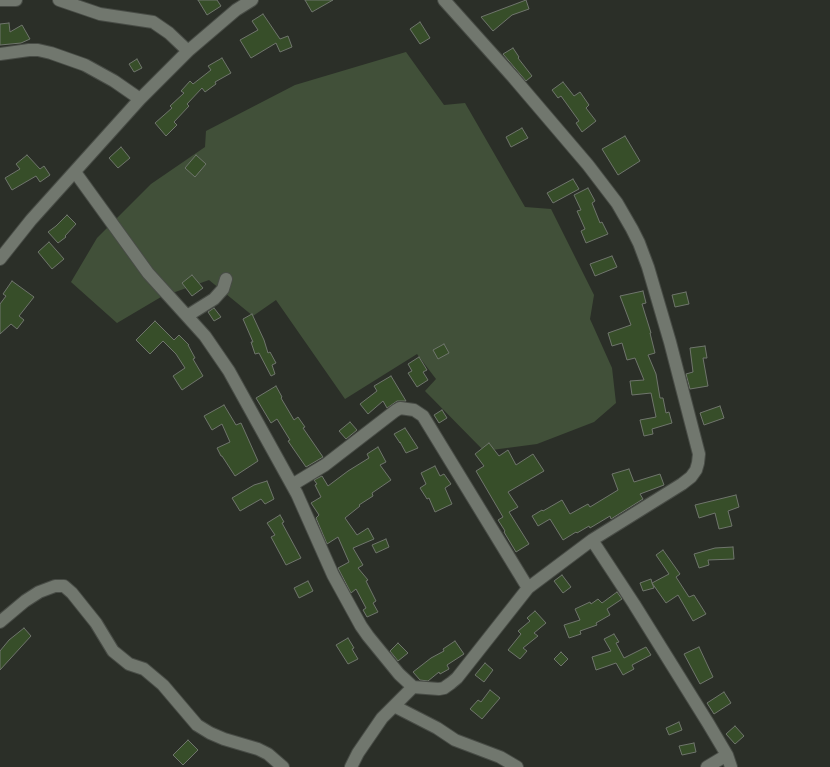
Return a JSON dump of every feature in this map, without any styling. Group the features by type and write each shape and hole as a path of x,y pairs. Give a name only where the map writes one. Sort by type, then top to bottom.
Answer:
{"street":[{"path":"0,0 16,0"},
{"path":"59,0 75,2 100,14 153,22 169,33 188,51"},
{"path":"0,259 31,220 140,99 233,5 252,0"},
{"path":"74,172 148,273 205,336 229,371 292,485 333,575 368,636 413,687 444,688 457,678 528,588 592,540 658,501 691,477 696,470 699,454 670,342 648,267 639,243 617,203 588,165 513,77 444,0"},
{"path":"0,54 29,50 38,50 51,53 85,65 114,81 140,99"},
{"path":"187,316 214,298 223,289 226,279"},
{"path":"292,485 325,465 395,411 400,408 414,410 423,416 528,588"},
{"path":"592,540 638,611 729,761 707,767"},
{"path":"0,622 25,601 39,592 55,586 64,586 72,593 96,623 113,651 129,664 144,669 163,685 198,725 210,733 224,739 258,749 268,754 283,767"},
{"path":"351,767 358,753 382,718 413,687"},
{"path":"394,706 437,728 459,742 500,757 517,767"}],"green space":[{"path":"406,52 444,105 465,103 525,207 551,209 594,295 590,319 612,368 616,403 594,422 537,444 484,451 425,391 436,379 417,354 345,399 276,300 253,316 209,280 161,297 117,323 71,282 97,238 151,184 205,147 206,131 295,85"}],"building":[{"path":"198,0 217,0 221,6 207,15"},
{"path":"305,0 333,0 312,12"},
{"path":"526,0 529,9 512,15 493,31 481,17"},
{"path":"263,14 280,39 288,36 292,47 280,52 276,43 251,58 240,40 258,30 252,21"},
{"path":"420,22 430,38 420,44 410,29"},
{"path":"9,23 10,32 22,25 30,39 21,43 0,45 0,24"},
{"path":"513,48 519,57 518,58 532,76 526,81 503,54"},
{"path":"222,58 231,73 215,82 216,84 205,92 202,88 187,104 189,106 174,122 177,125 166,136 155,123 172,108 170,106 184,93 181,91 190,81 193,84 211,70 208,66"},
{"path":"137,59 142,68 134,72 129,64"},
{"path":"563,82 574,96 580,92 589,105 586,108 596,121 582,132 576,123 579,121 561,96 558,98 552,90"},
{"path":"522,128 528,138 511,147 506,137"},
{"path":"625,136 640,161 618,175 602,149"},
{"path":"121,147 130,158 118,168 109,158"},
{"path":"27,155 40,169 44,166 50,175 40,182 36,176 12,190 5,178 20,169 16,164"},
{"path":"196,155 206,164 195,177 185,168"},
{"path":"573,179 579,189 553,203 547,193"},
{"path":"588,188 595,201 592,203 600,223 602,222 608,234 586,243 581,231 585,229 577,211 581,210 574,195"},
{"path":"67,215 76,224 65,236 66,237 58,243 48,232"},
{"path":"49,242 64,259 52,269 38,252"},
{"path":"612,256 617,267 595,276 590,264"},
{"path":"192,275 203,288 192,296 182,283"},
{"path":"12,281 34,297 19,316 24,320 17,329 11,324 0,334 0,304 6,296 3,294"},
{"path":"643,291 646,303 642,304 651,333 655,353 648,355 656,374 660,398 663,398 666,413 669,412 672,423 652,429 653,434 644,436 640,420 656,417 651,393 632,395 630,381 644,380 635,358 627,360 622,343 612,346 608,333 631,325 620,296"},
{"path":"686,292 689,304 675,307 672,295"},
{"path":"214,308 221,317 214,321 208,312"},
{"path":"252,314 264,340 268,353 270,352 276,363 272,365 275,374 271,376 259,353 255,354 251,342 253,342 243,319"},
{"path":"155,321 174,340 179,335 189,345 195,358 193,359 203,376 182,390 173,376 185,368 176,354 163,341 150,354 136,340"},
{"path":"444,344 449,353 438,359 433,350"},
{"path":"705,346 707,358 703,358 708,386 690,389 686,374 693,372 690,348"},
{"path":"419,357 427,370 423,372 428,380 417,387 408,373 412,371 408,364"},
{"path":"391,376 406,401 397,401 387,408 383,401 368,414 360,404 377,391 374,386"},
{"path":"276,386 294,420 298,417 305,427 303,428 323,457 306,467 288,441 290,440 277,419 271,423 256,398"},
{"path":"224,405 236,425 241,423 258,461 235,476 217,448 230,442 222,424 212,430 204,416"},
{"path":"720,406 724,418 704,425 700,413"},
{"path":"442,410 447,418 439,423 434,415"},
{"path":"350,422 357,430 346,439 339,431"},
{"path":"405,428 418,448 406,453 394,434"},
{"path":"489,443 499,456 508,450 516,465 533,454 544,471 508,492 518,507 509,512 529,544 516,552 498,520 503,517 476,471 484,466 475,454"},
{"path":"378,447 386,462 380,465 391,480 372,493 373,496 359,505 360,506 345,518 357,535 368,528 374,539 353,548 363,565 358,568 368,580 366,581 376,601 373,603 378,612 367,617 363,610 366,608 356,589 351,593 338,568 349,562 338,537 327,544 316,518 319,515 311,503 321,497 315,485 317,484 314,480 322,476 328,486 369,458 367,454"},
{"path":"435,466 440,476 444,474 451,484 445,488 452,504 435,512 429,498 427,499 420,488 426,484 421,473"},
{"path":"629,469 634,482 660,474 664,485 640,494 643,499 611,519 610,516 590,528 589,526 563,540 550,519 538,526 532,516 562,500 570,514 588,504 590,507 618,490 612,474"},
{"path":"267,481 274,499 265,504 261,499 240,511 232,498 254,485"},
{"path":"736,495 739,507 728,511 732,526 719,529 715,513 699,518 695,505"},
{"path":"280,515 284,522 282,523 301,558 286,565 271,537 275,535 267,523"},
{"path":"386,539 389,547 376,553 372,545"},
{"path":"733,547 734,559 708,560 709,565 699,568 694,554 715,548"},
{"path":"663,550 680,574 676,577 689,597 694,595 706,614 693,621 678,595 666,603 652,583 669,574 656,555"},
{"path":"562,575 571,587 563,593 554,581"},
{"path":"651,579 654,588 643,591 640,583"},
{"path":"308,581 313,591 299,598 294,588"},
{"path":"617,592 622,599 607,609 610,615 596,623 597,625 580,631 581,634 569,638 564,625 580,620 575,609 590,602 591,604 598,599 602,603"},
{"path":"535,611 546,623 534,633 538,636 523,648 527,651 520,659 508,650 521,634 518,631 530,621 527,618"},
{"path":"24,628 31,636 0,670 0,651 9,640"},
{"path":"614,634 619,642 616,643 624,658 646,647 651,655 632,665 634,669 623,675 616,663 596,670 592,657 611,651 604,639"},
{"path":"348,638 358,659 348,664 336,645"},
{"path":"455,641 464,654 447,665 449,669 440,674 439,672 428,681 420,680 413,672 431,658 444,651 443,649"},
{"path":"398,643 408,653 398,661 390,651"},
{"path":"699,647 713,677 700,684 684,654"},
{"path":"561,652 568,659 561,666 554,659"},
{"path":"485,663 493,670 484,682 475,675"},
{"path":"490,690 500,698 482,719 470,709 478,700 481,702"},
{"path":"724,692 731,703 714,714 707,703"},
{"path":"679,722 682,730 669,735 666,728"},
{"path":"735,726 744,736 735,744 726,734"},
{"path":"188,740 198,750 183,765 173,755"},
{"path":"694,743 696,752 682,755 679,746"}]}
